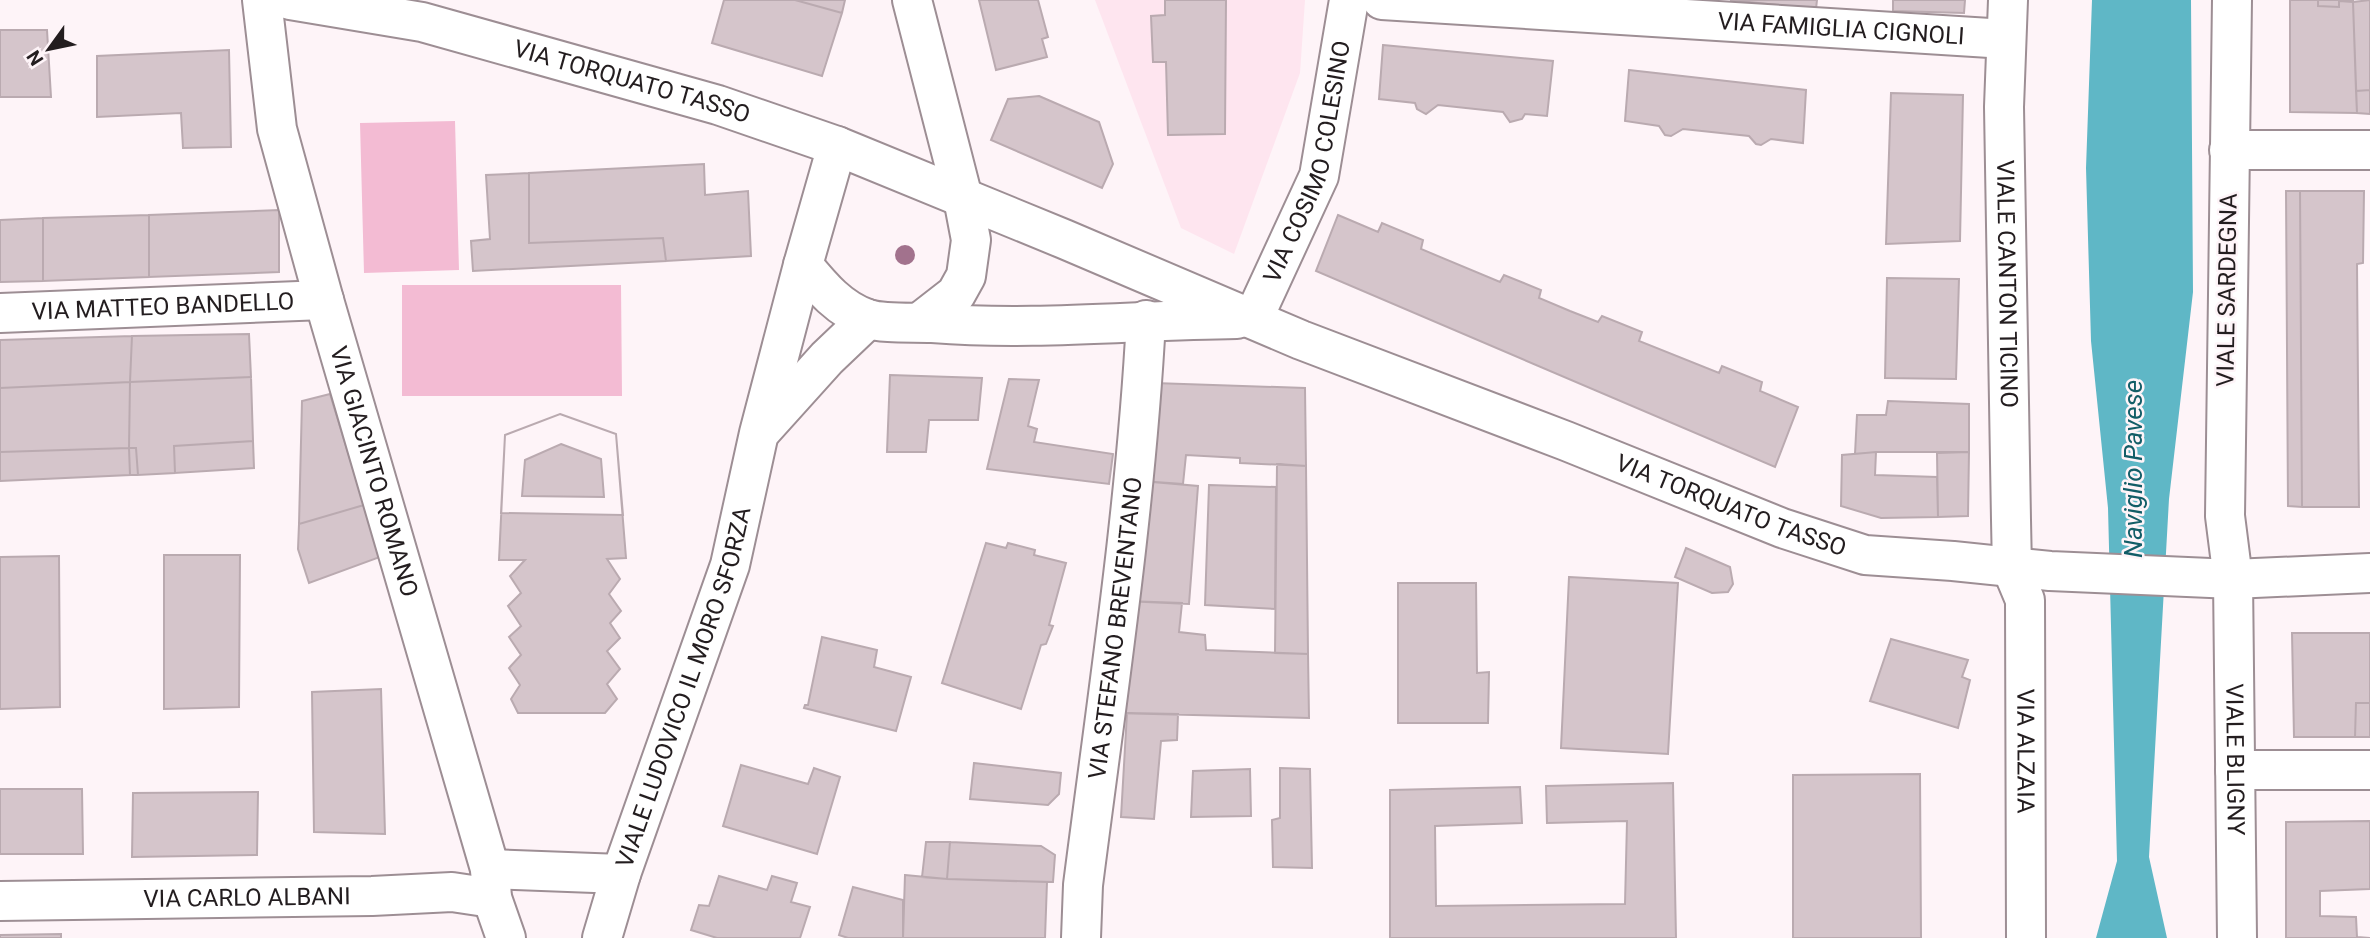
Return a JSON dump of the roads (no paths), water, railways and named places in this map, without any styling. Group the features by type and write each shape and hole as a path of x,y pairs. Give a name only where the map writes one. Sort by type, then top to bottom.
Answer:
{"street":[{"name":"VIA GIACINTO ROMANO","path":"262,0 277,128 506,938"},
{"name":"VIA TORQUATO TASSO","path":"290,0 422,22 718,104 838,146 1301,340 1566,441 1782,528 1865,555 1953,561 2012,569 2233,579 2370,573"},
{"path":"912,0 963,198 971,240 966,276 956,294 920,322"},
{"name":"VIA COSIMO COLESINO","path":"1253,319 1319,176 1349,0"},
{"name":"VIA FAMIGLIA CIGNOLI","path":"1382,0 2006,39"},
{"name":"VIALE CANTON TICINO","path":"2008,0 2004,107 2012,569"},
{"name":"VIALE SARDEGNA","path":"2232,0 2225,516 2233,579"},
{"name":"VIALE LUDOVICO IL MORO SFORZA","path":"602,938 621,874 730,565 759,433 803,265 838,146"},
{"path":"2229,150 2370,150"},
{"path":"803,265 829,297 868,319"},
{"name":"VIA MATTEO BANDELLO","path":"0,313 324,300"},
{"name":"VIA TORQUATO TASSO","path":"868,319 1055,327 1146,320 1253,319"},
{"name":"VIALE LUDOVICO IL MORO SFORZA","path":"759,433 827,358 868,319"},
{"name":"VIA STEFANO BREVENTANO","path":"1081,938 1083,885 1142,400 1146,320"},
{"name":"VIA ALZAIA","path":"2012,569 2025,600 2026,938"},
{"name":"VIALE BLIGNY","path":"2233,579 2237,938"},
{"path":"2235,770 2370,771"},
{"name":"VIA CARLO ALBANI","path":"0,901 372,896 452,892 491,883 621,874"}],"water":[{"name":"Naviglio Pavese","path":"2092,0 2191,0 2193,292 2169,499 2149,857 2167,938 2096,938 2117,861 2108,508 2091,341 2086,168"}]}
